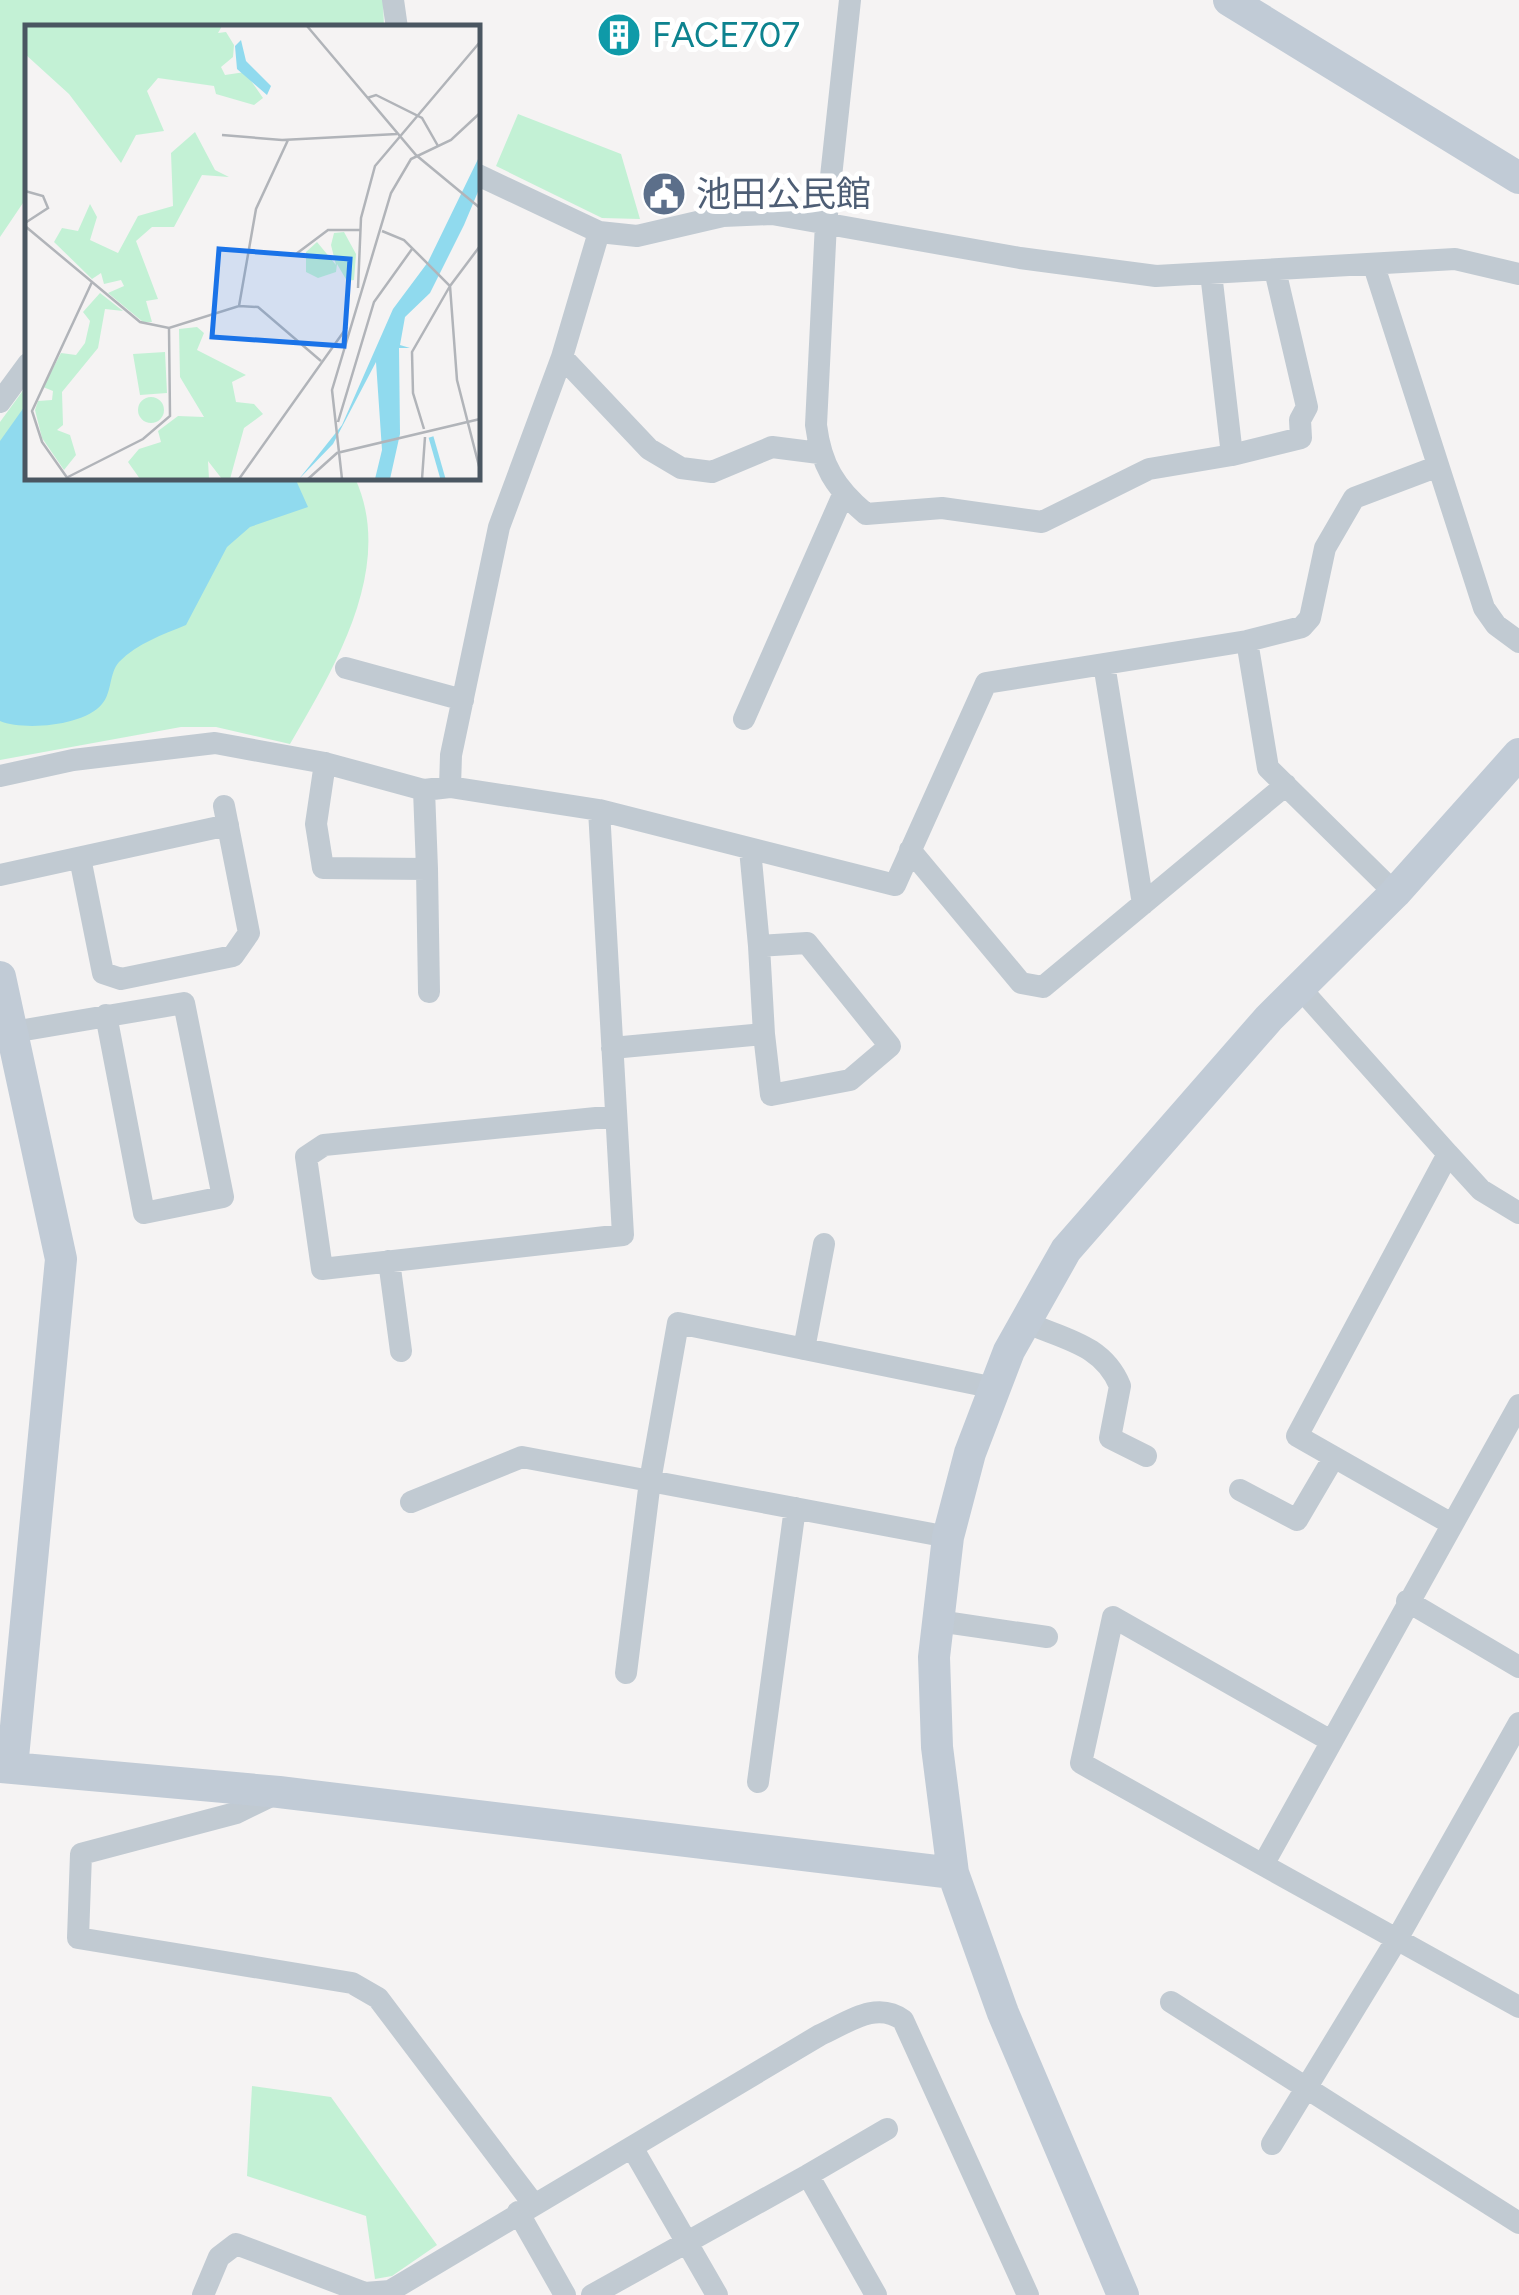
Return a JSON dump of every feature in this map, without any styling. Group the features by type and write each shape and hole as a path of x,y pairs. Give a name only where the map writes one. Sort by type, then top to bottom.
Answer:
{"street":[{"path":"393,0 396,25"},
{"path":"850,0 826,224 815,380 820,453 843,495 866,514 942,508 1042,522 1149,468 1232,455 1301,438 1300,420 1307,408 1275,270"},
{"path":"1229,0 1519,178"},
{"path":"480,176 599,232 637,236 723,216 756,214 1020,258 1156,276 1455,259 1519,274"},
{"path":"450,787 452,754 499,527 562,356 599,232"},
{"path":"1374,266 1484,608 1496,625 1519,642"},
{"path":"1210,274 1232,455"},
{"path":"562,356 649,449 681,468 712,472 772,448 820,453"},
{"path":"0,402 25,368"},
{"path":"0,776 73,760 215,744 326,763 424,790 450,787 599,810 894,885 986,682 1247,642 1302,627 1310,618 1325,548 1354,498 1436,467"},
{"path":"744,719 843,495"},
{"path":"1247,642 1268,768 1395,893"},
{"path":"1104,664 1143,904"},
{"path":"346,668 464,700"},
{"path":"1123,2295 1003,2012 953,1874 937,1746 938,1621 948,1537 970,1453 995,1388 1025,1322 1066,1250 1300,988 1395,893 1519,754"},
{"path":"326,763 316,824 323,868 427,869"},
{"path":"910,850 1022,983 1043,987 1286,785"},
{"path":"424,790 429,992"},
{"path":"599,810 623,1235 322,1269 306,1157 324,1145 616,1116"},
{"path":"0,876 80,858 226,815 249,933 233,956 121,979 104,973 80,858"},
{"path":"750,849 764,1034 771,1095 850,1080 890,1046 807,943 758,946"},
{"path":"0,977 60,1259 6,1768 279,1792 953,1874"},
{"path":"1300,988 1481,1190 1519,1213"},
{"path":"12,1032 106,1015 184,1004 223,1197 144,1213 106,1015"},
{"path":"612,1048 764,1034"},
{"path":"1448,1154 1297,1436 1450,1523"},
{"path":"804,1349 824,1244"},
{"path":"389,1261 401,1351"},
{"path":"1025,1322 1084,1344 1104,1358 1120,1386 1110,1438 1146,1456"},
{"path":"626,1674 650,1480 678,1323 995,1388"},
{"path":"1264,1865 1450,1523 1519,1405"},
{"path":"411,1502 522,1457 948,1537"},
{"path":"1240,1490 1297,1520 1334,1457"},
{"path":"758,1782 795,1508"},
{"path":"1407,1602 1519,1668"},
{"path":"1331,1741 1113,1617 1081,1763 1519,2007"},
{"path":"938,1621 1048,1637"},
{"path":"1272,2144 1397,1940 1519,1723"},
{"path":"279,1792 236,1813 81,1854 78,1938 352,1984 378,1998 525,2207 564,2295"},
{"path":"1170,2002 1519,2223"},
{"path":"203,2295 219,2257 236,2244 364,2294 390,2291 525,2207 633,2149 820,2035 874,2010 890,2010 903,2020 1028,2295"},
{"path":"592,2295 888,2130"},
{"path":"633,2149 717,2295"},
{"path":"808,2175 876,2295"}],"green space":[{"path":"0,0 383,0 384,25 25,25 25,200 0,237"},
{"path":"518,114 621,154 640,219 602,218 496,166"},
{"path":"25,388 25,480 356,480 366,512 364,581 341,650 290,744 216,727 181,727 0,760 0,422"},
{"path":"252,2086 331,2097 437,2245 392,2276 375,2279 366,2216 247,2176"}],"water":[{"path":"25,406 25,480 296,480 308,507 250,527 227,547 186,625 126,655 114,672 105,699 93,711 68,722 11,724 0,721 0,441"}],"place":[{"name":"FACE707","path":"619,35"},
{"name":"池田公民館","path":"664,194"}]}
